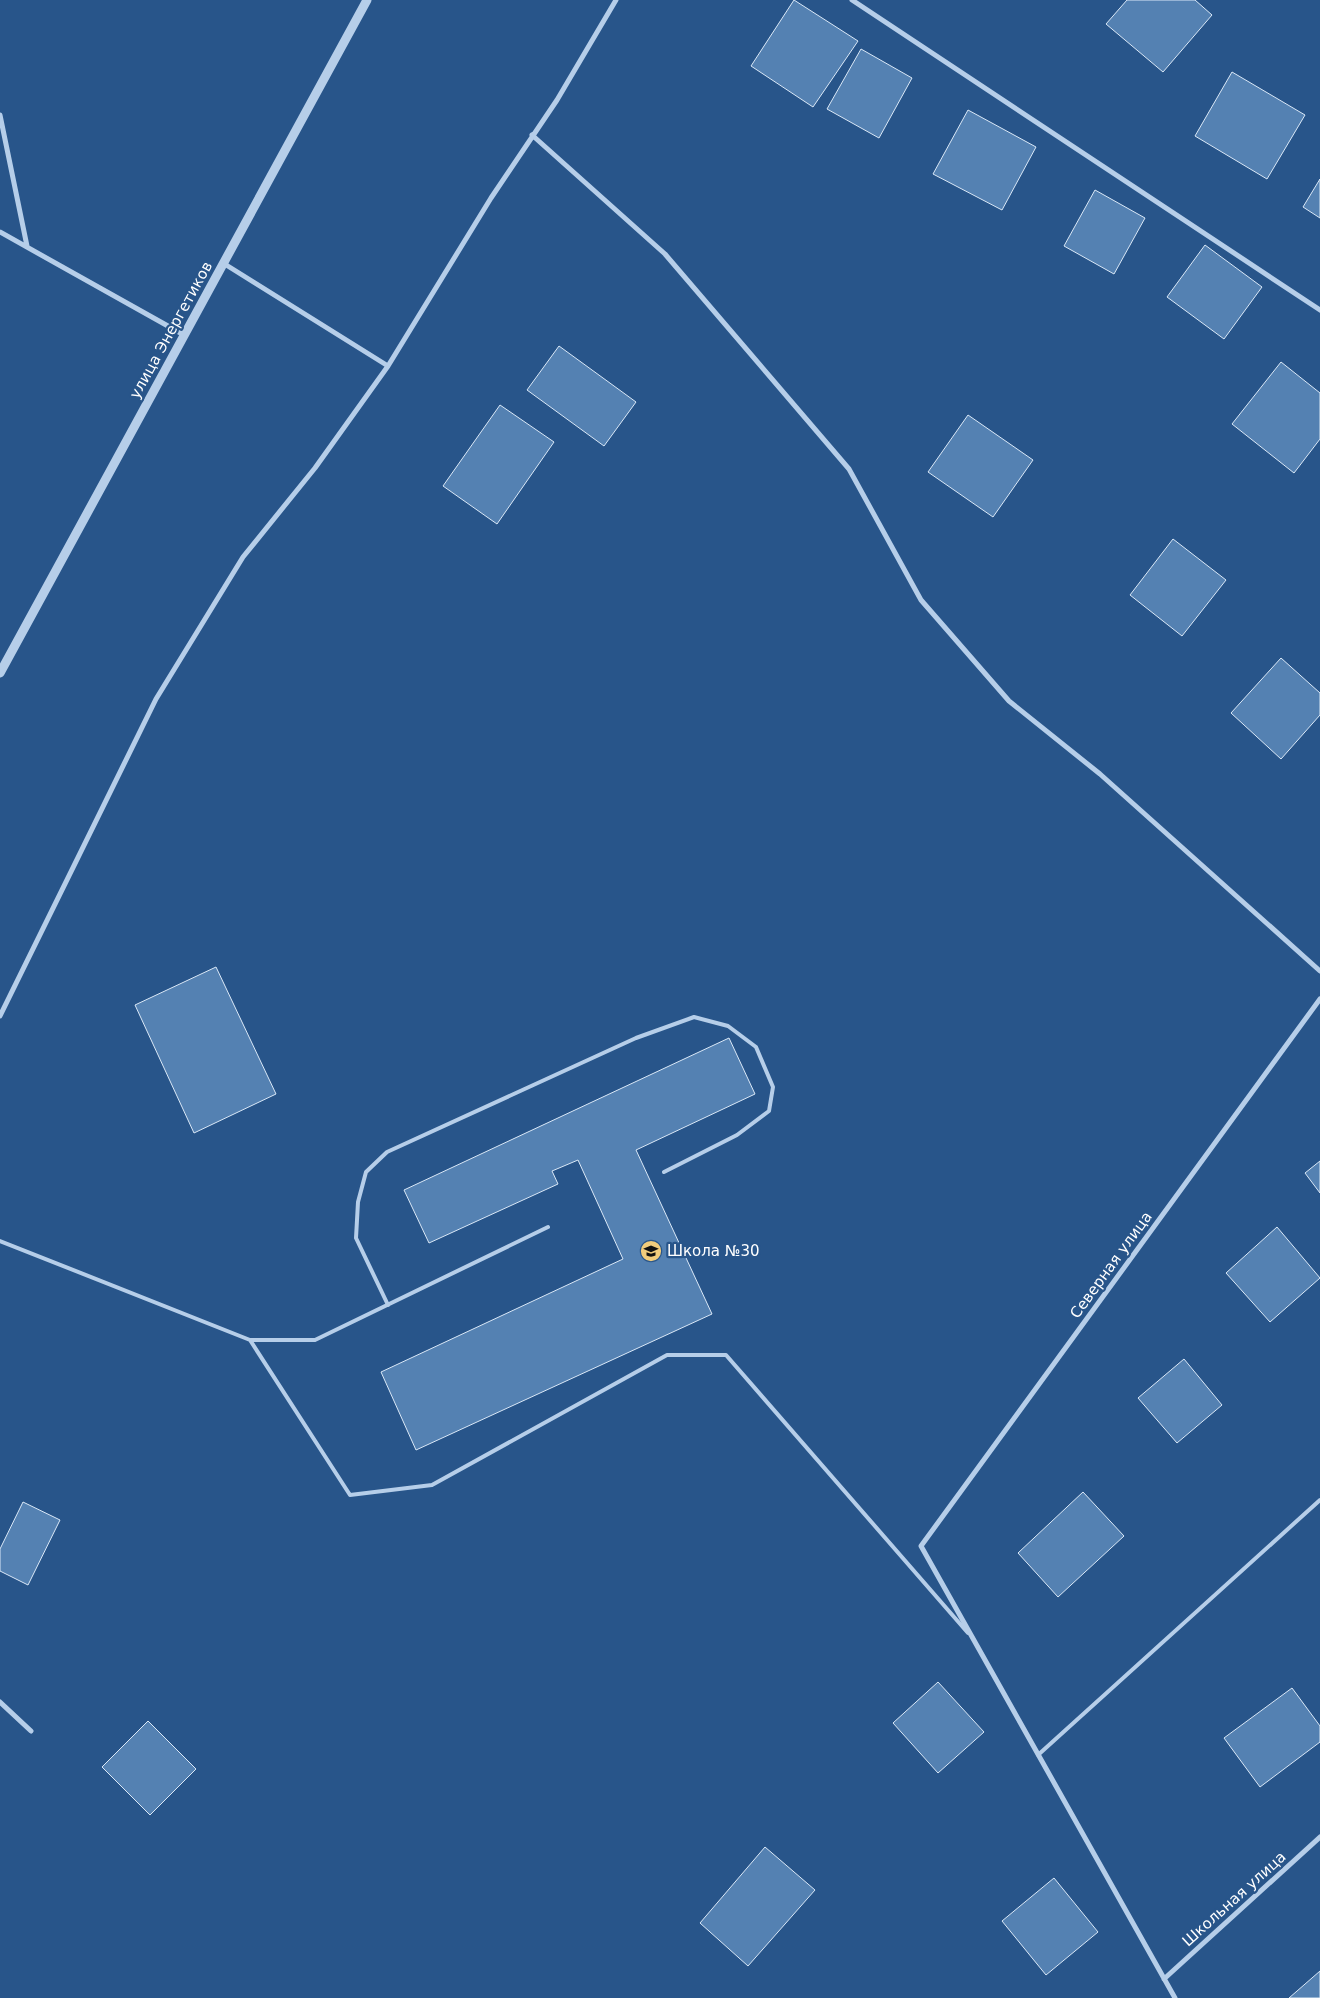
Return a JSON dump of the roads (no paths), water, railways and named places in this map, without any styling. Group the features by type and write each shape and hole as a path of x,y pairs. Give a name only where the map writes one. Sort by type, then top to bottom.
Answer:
{"street":[{"name":"улица Энергетиков","path":"0,673 367,0"},
{"path":"0,1016 156,700 243,557 315,468 388,366 491,198 557,100 616,0"},
{"path":"852,0 1320,310"},
{"path":"0,116 27,246"},
{"path":"532,135 665,254 849,468 921,600 1009,701 1100,774 1320,971"},
{"path":"0,232 184,336"},
{"path":"224,263 388,366"},
{"name":"Северная улица","path":"974,1640 921,1546 1320,1000"},
{"path":"974,1640 1175,1998"},
{"path":"0,1702 31,1731"},
{"name":"Школьная улица","path":"1164,1979 1320,1838"}],"lane":[{"path":"388,1305 356,1238 358,1202 366,1172 387,1152 636,1038 694,1017 728,1026 756,1047 773,1087 769,1111 737,1136 664,1172"},
{"path":"0,1240 250,1340 315,1340 548,1227"},
{"path":"250,1340 350,1495 432,1485 667,1355 726,1354 974,1640"},
{"path":"1038,1755 1320,1500"}],"place":[{"name":"Школа №30","path":"651,1251"}]}
